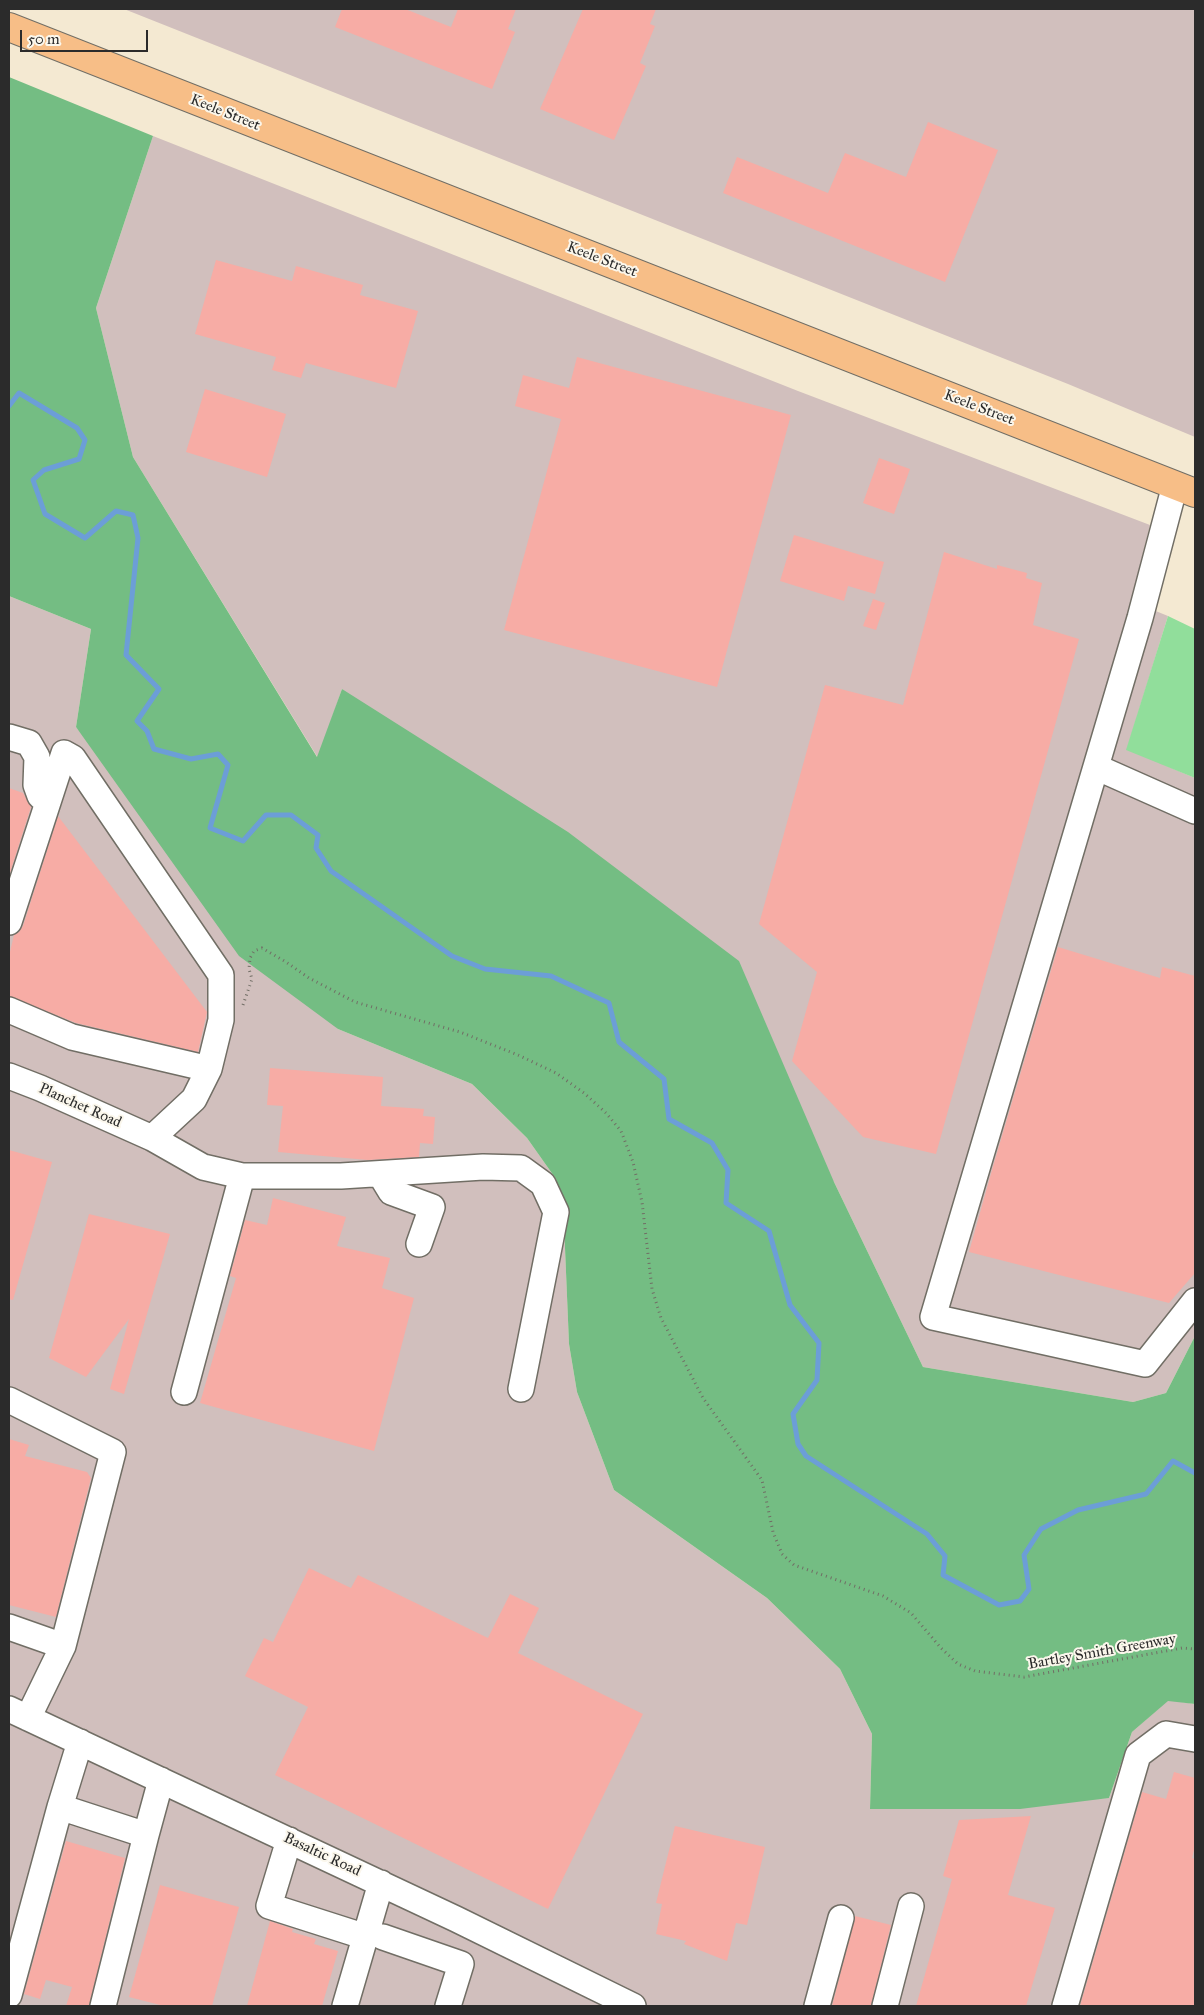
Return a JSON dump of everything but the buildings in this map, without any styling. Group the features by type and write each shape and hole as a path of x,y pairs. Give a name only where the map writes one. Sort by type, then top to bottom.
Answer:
{"main road":[{"name":"Keele Street","path":"9,27 1185,489"}],"street":[{"path":"1185,489 1140,618 933,1317 1145,1364 1195,1301"},
{"path":"9,737 29,743 37,756 36,784 40,796 48,802"},
{"path":"9,922 64,752 73,758 221,975 221,1020 209,1069 194,1098 152,1138"},
{"path":"1096,767 1195,811"},
{"path":"9,1010 72,1038 209,1069"},
{"name":"Planchet Road","path":"9,1076 152,1138 202,1167 242,1176 340,1176 483,1167 521,1168 543,1184 556,1212 521,1388"},
{"path":"380,1174 391,1192 432,1207 419,1244"},
{"path":"184,1392 242,1176"},
{"path":"9,1400 113,1452 63,1646 18,1713"},
{"path":"9,1627 63,1646"},
{"name":"Basaltic Road","path":"18,1713 381,1883 633,2006"},
{"path":"1065,2006 1138,1755 1166,1734 1195,1739"},
{"path":"9,1995 60,1807 80,1742"},
{"path":"103,2006 161,1780"},
{"path":"60,1807 146,1835"},
{"path":"289,1840 269,1906 461,1964 448,2006"},
{"path":"345,2006 374,1937 381,1883"},
{"path":"885,2006 911,1906"},
{"path":"818,2006 841,1918"}],"path":[{"name":"Bartley Smith Greenway","path":"766,1496 773,1532 782,1554 794,1565 883,1596 911,1613 941,1648 958,1664 975,1671 1024,1677 1182,1648 1195,1649"}],"shaded area":[{"path":"124,9 1195,9 1195,437 1068,384"},
{"path":"153,136 798,391 1150,525 1131,601 1168,616 1127,749 1195,778 1195,1336 1166,1393 1133,1402 923,1367 834,1182 342,689 318,758 133,457 96,308"},
{"path":"9,596 91,629 76,727 338,1029 472,1084 527,1138 556,1179 564,1224 569,1344 577,1392 614,1490 767,1598 840,1669 872,1734 870,1809 1109,1798 1132,1732 1168,1700 1195,1704 1195,2006 9,2006"}],"green space":[{"path":"9,77 153,136 96,308 133,457 317,757 342,689 568,832 739,961 834,1182 923,1367 1133,1402 1166,1393 1195,1336 1195,1704 1168,1701 1132,1732 1109,1798 1020,1809 870,1809 872,1734 840,1669 767,1598 614,1490 577,1392 569,1344 564,1224 556,1179 527,1138 472,1084 338,1029 239,956 76,727 91,629 9,596"},
{"path":"1168,616 1195,629 1195,778 1126,750"}],"waterway":[{"path":"9,406 19,393 77,428 85,440 79,459 44,470 33,480 45,514 85,538 116,511 133,515 138,538 126,655 159,689 137,721 147,731 154,749 191,759 218,754 228,765 210,828 243,841 266,815 291,815 318,835 316,848 331,871 452,956 485,969 551,976 609,1003 619,1042 664,1079 669,1119 712,1143 728,1170 726,1203 769,1231 790,1305 819,1343 817,1380 793,1414 798,1444 806,1456 927,1534 945,1556 943,1575 999,1605 1020,1601 1029,1589 1024,1555 1041,1529 1078,1510 1146,1494 1173,1461 1195,1473"}]}
